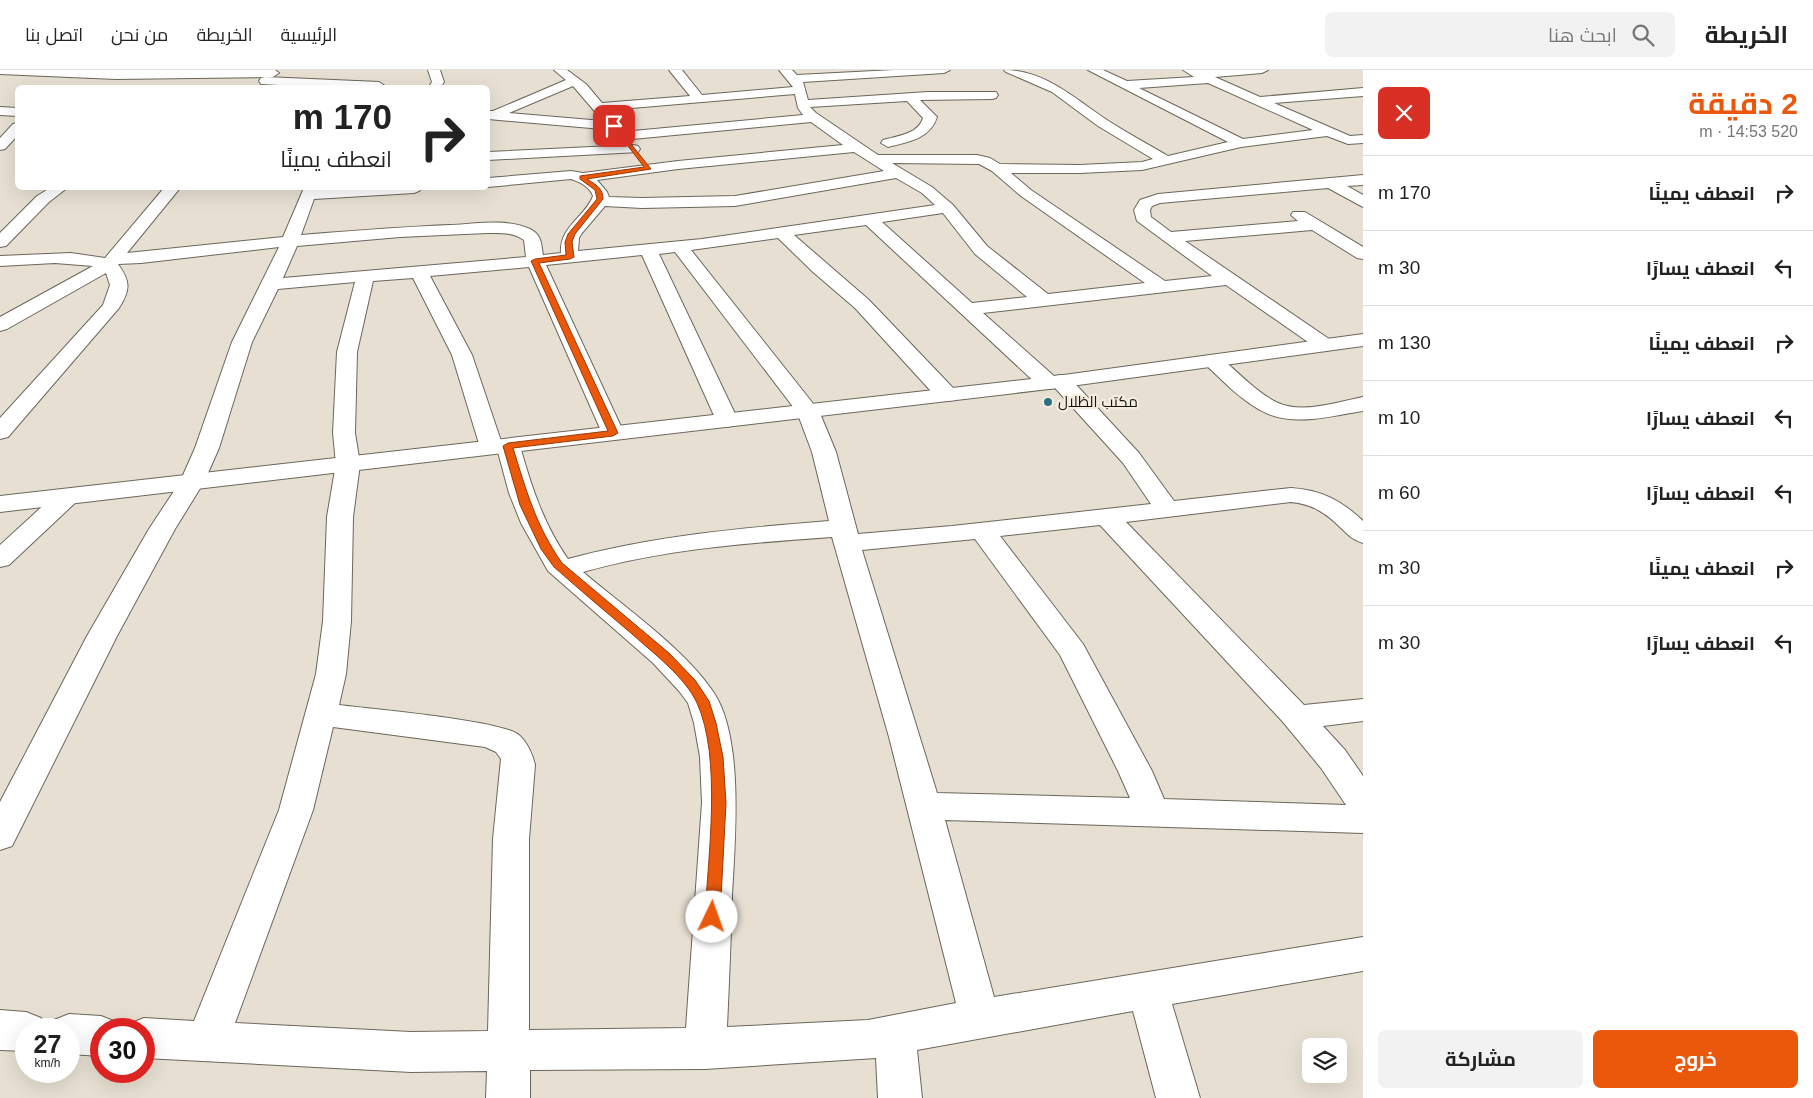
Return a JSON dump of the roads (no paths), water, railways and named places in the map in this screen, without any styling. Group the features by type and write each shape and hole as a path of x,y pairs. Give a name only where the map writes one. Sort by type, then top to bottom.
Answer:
{"street":[{"path":"434,70 438,82 436,85"},
{"path":"560,70 575,81 648,169"},
{"path":"675,70 698,98"},
{"path":"598,107 698,98 944,70"},
{"path":"1010,70 1060,92 1103,123 1165,160"},
{"path":"1094,70 1241,143"},
{"path":"1126,85 1199,74 1262,70"},
{"path":"0,71 92,75 192,72 381,84"},
{"path":"915,72 929,85 934,96"},
{"path":"1199,74 1326,132 1348,140 1363,139"},
{"path":"79,85 92,75"},
{"path":"490,116 575,81"},
{"path":"796,86 910,97 992,95"},
{"path":"796,86 804,108 813,118 873,159 927,190 947,208 981,250 1043,300"},
{"path":"1258,101 1363,92"},
{"path":"888,143 919,133 929,123 930,117 928,113 910,97"},
{"path":"1258,101 1363,147"},
{"path":"0,111 15,112"},
{"path":"490,116 618,131 813,118"},
{"path":"998,168 1110,169 1142,166 1241,143 1326,132"},
{"path":"490,182 569,175 582,178 648,169 856,148"},
{"path":"490,156 632,149"},
{"path":"490,152 506,155"},
{"path":"873,159 977,159 991,163 1024,192 1118,254 1162,287"},
{"path":"599,201 642,203 736,201 897,173"},
{"path":"570,257 568,242 572,234 599,201 600,192 598,189 582,178"},
{"path":"1325,345 1169,237 1144,218 1142,210 1150,200 1363,180"},
{"path":"1332,184 1363,202"},
{"path":"0,242 43,200 56,190"},
{"path":"0,326 111,262 170,190"},
{"path":"0,836 102,636 162,529 192,482 207,448 242,342 271,284 309,191 344,190"},
{"path":"1260,190 1313,225 1363,254"},
{"path":"271,284 419,272 680,246 782,234 947,208"},
{"path":"0,216 28,215"},
{"path":"870,220 969,309 1055,382 1132,456 1154,486 1167,509"},
{"path":"1169,237 1313,225"},
{"path":"0,261 62,259 111,262 290,241 400,232 487,228 525,233 532,238 535,261 613,433"},
{"path":"782,234 862,304 947,395"},
{"path":"680,246 808,411 824,452 845,536 905,737 980,1018"},
{"path":"648,249 727,420"},
{"path":"0,432 114,302 120,289 120,281 111,262"},
{"path":"419,272 462,355 525,505 546,549 563,569 664,656 690,683 703,701 710,723 716,757 719,803 705,1049"},
{"path":"207,1041 296,810 332,674 337,620 340,517 348,464 344,433 347,352 365,277"},
{"path":"969,309 1230,279"},
{"path":"0,504 947,395 1363,340"},
{"path":"1212,360 1266,405 1277,409 1303,412 1358,409"},
{"path":"563,569 593,560 728,537 845,536 982,531 1302,495 1315,498 1332,506 1363,535"},
{"path":"0,559 67,497"},
{"path":"1106,516 1296,717 1333,759 1363,802"},
{"path":"982,531 1073,651 1135,771 1153,813"},
{"path":"1296,717 1363,710"},
{"path":"321,714 489,736 507,743 517,757 518,777 511,839 508,1098"},
{"path":"923,806 1363,819"},
{"path":"155,1039 411,1052 760,1048 868,1040 980,1018 1363,954"},
{"path":"1148,990 1178,1098"},
{"path":"0,1030 15,1031"},
{"path":"895,1034 900,1098"}],"place":[{"name":"مكتب الظلال","path":"1048,402"}]}
